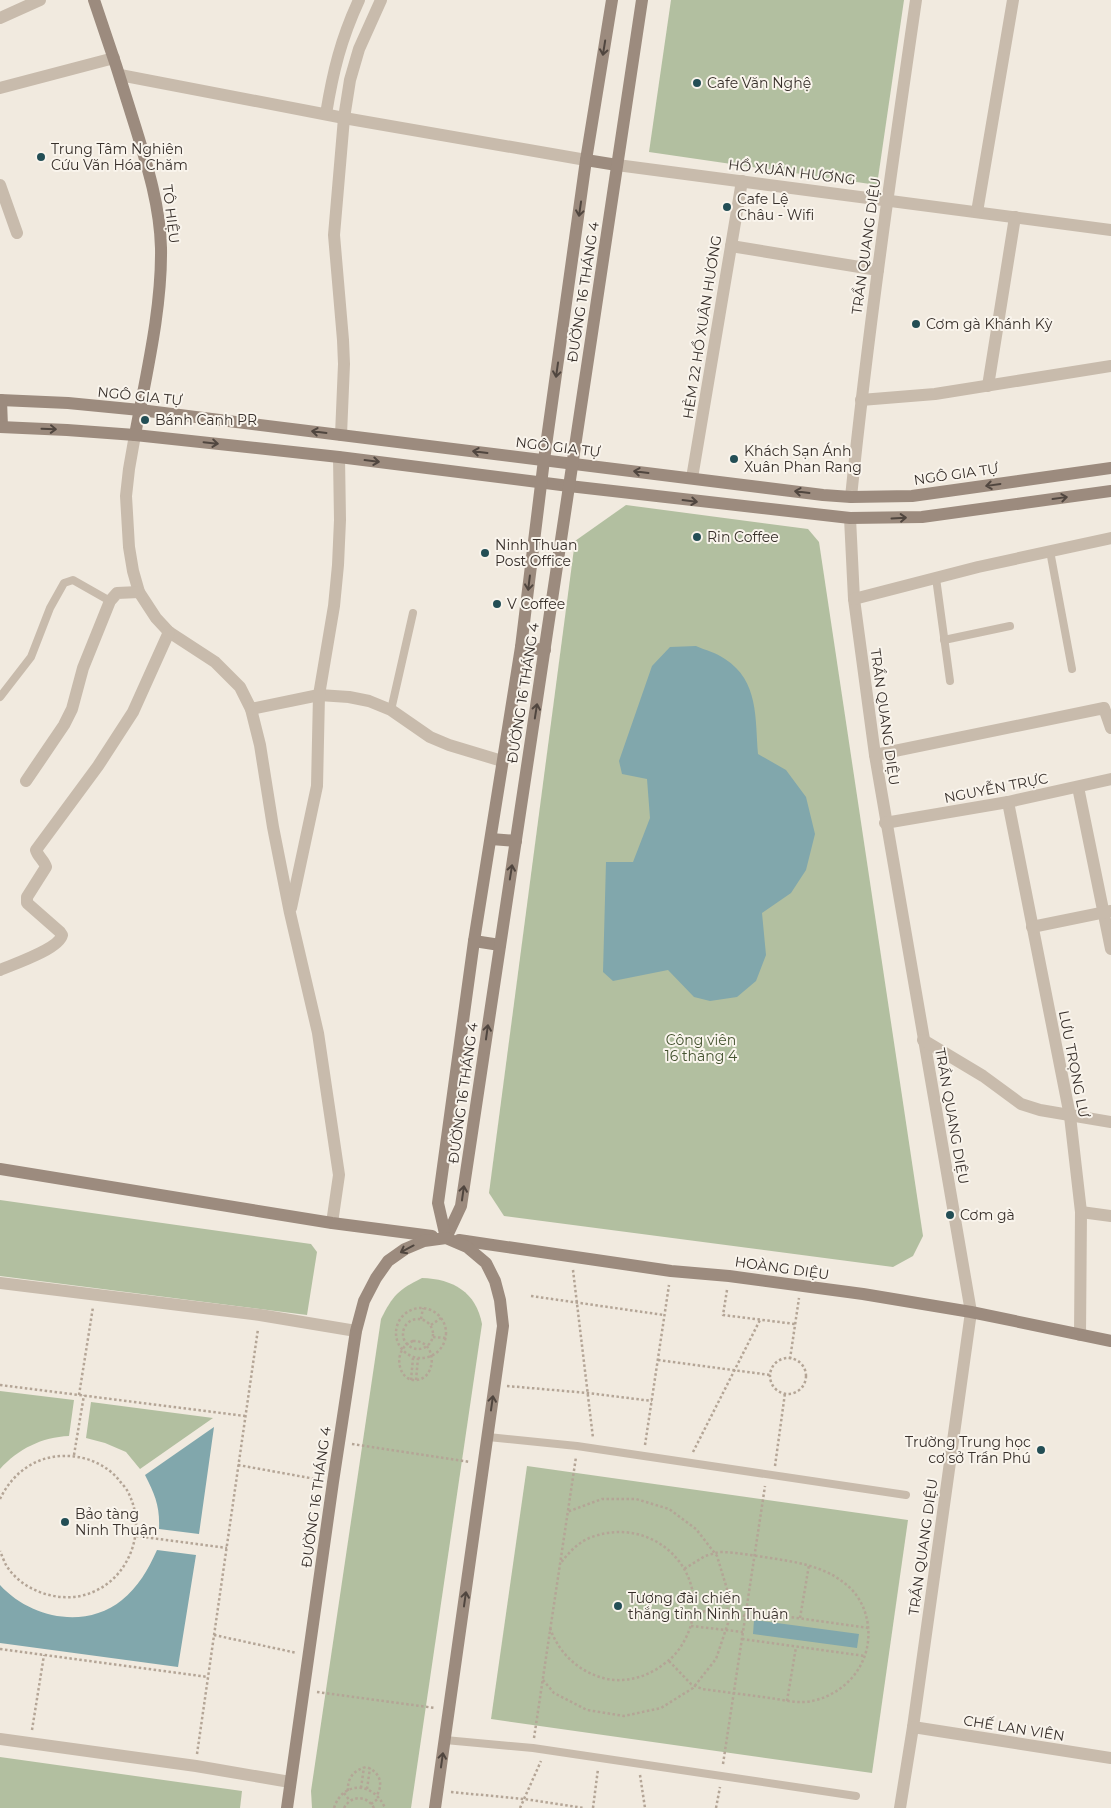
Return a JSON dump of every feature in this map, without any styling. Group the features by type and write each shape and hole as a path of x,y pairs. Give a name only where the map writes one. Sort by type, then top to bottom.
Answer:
{"main road":[{"name":"TÔ HIỆU","path":"94,0 120,75 154,191 161,247 160,279 154,331 135,435"},
{"name":"ĐƯỜNG 16 THÁNG 4","path":"446,1238 438,1203 474,941 521,647 544,460 586,160 612,0"},
{"name":"ĐƯỜNG 16 THÁNG 4","path":"446,1238 461,1206 642,0"},
{"path":"586,160 617,165"},
{"path":"0,400 1,427 135,435 339,457 541,483 850,518 922,517 1111,491"},
{"name":"NGÔ GIA TỰ","path":"0,400 68,403 140,410 851,497 912,496 1111,468"},
{"path":"339,457 341,435"},
{"path":"850,518 851,497"},
{"path":"521,647 545,650"},
{"path":"491,839 516,841"},
{"path":"474,941 500,945"},
{"name":"HOÀNG DIỆU","path":"0,1169 332,1223 670,1271 729,1276 970,1312 1111,1341"},
{"name":"ĐƯỜNG 16 THÁNG 4","path":"287,1808 339,1442 356,1331 364,1301 376,1278 388,1261 404,1249 424,1241 446,1238"},
{"path":"435,1808 503,1326 500,1300 495,1281 486,1262 467,1247 446,1238"}],"street":[{"path":"0,18 40,0"},
{"name":"TRẦN QUANG DIỆU","path":"851,497 861,400 887,200 916,0"},
{"path":"977,212 1013,0"},
{"path":"326,114 332,75 341,43 359,1 379,4 359,49 350,80 344,118 334,234 344,356 341,435"},
{"path":"341,43 359,49"},
{"path":"0,88 114,58"},
{"path":"120,75 344,118 586,160"},
{"path":"332,75 350,80"},
{"name":"HỒ XUÂN HƯƠNG","path":"617,165 1111,230"},
{"name":"HẺM 22 HỒ XUÂN HƯƠNG","path":"692,478 742,181"},
{"path":"0,185 17,233"},
{"path":"988,386 1015,217"},
{"path":"731,246 878,270"},
{"path":"861,400 935,394 1111,366"},
{"path":"135,435 126,496 129,547 133,572 139,592 156,618 169,632 215,662 228,674 240,687 251,709 260,746 273,827 290,913 318,1032 339,1175 332,1223"},
{"path":"290,913 317,786 319,695 334,606 338,565 340,520 339,457"},
{"name":"TRẦN QUANG DIỆU","path":"850,518 854,599 885,823 970,1312 913,1727 900,1808"},
{"path":"854,599 1111,538"},
{"path":"26,781 64,725 72,709 83,668 110,600 117,593 139,592"},
{"path":"0,970 51,948 62,935 27,903 27,897 46,867 37,855 36,850 98,766 133,712 169,632"},
{"path":"251,709 319,695 349,697 369,701 391,710 430,737 449,746 502,761"},
{"path":"875,755 1104,708 1111,728"},
{"name":"NGUYỄN TRỰC","path":"885,823 1008,802 1111,779"},
{"path":"1078,787 1107,912 1111,950"},
{"name":"LƯU TRỌNG LƯ","path":"1008,802 1070,1116 1081,1212 1080,1335"},
{"path":"1032,927 1107,912"},
{"path":"923,1040 983,1076 1022,1104 1040,1110 1111,1122"},
{"path":"1081,1212 1111,1216"},
{"path":"0,1283 260,1315 356,1331"},
{"name":"CHẾ LAN VIÊN","path":"913,1727 1111,1758"},
{"path":"0,1739 196,1766 290,1782"}],"lane":[{"path":"1050,551 1072,669"},
{"path":"936,578 950,680"},
{"path":"0,697 31,657 50,608 64,582 73,580 110,600"},
{"path":"391,710 413,613"},
{"path":"944,640 1010,626"},
{"path":"488,1436 594,1448 906,1495"},
{"path":"445,1740 533,1748 856,1796"}],"path":[{"path":"572,1256 594,1448"},
{"path":"644,1456 670,1271"},
{"path":"729,1276 723,1315 795,1324"},
{"path":"790,1359 800,1286"},
{"path":"79,1395 95,1294"},
{"path":"532,1296 664,1315"},
{"path":"416,1308 423,1308 432,1310 441,1318 446,1329 446,1338 438,1353 432,1356 413,1358 402,1349 396,1339 396,1330 402,1316 416,1308"},
{"path":"421,1319 423,1308"},
{"path":"196,1766 260,1315"},
{"path":"416,1318 426,1320 431,1325 434,1336 427,1346 419,1349 407,1343 403,1331 408,1323 416,1318"},
{"path":"431,1325 441,1318"},
{"path":"688,1462 760,1320"},
{"path":"396,1330 403,1331"},
{"path":"434,1336 446,1338"},
{"path":"418,1341 427,1346 432,1356 432,1365 423,1377 411,1380 403,1374 399,1359 402,1349 407,1343 418,1341"},
{"path":"411,1380 413,1358"},
{"path":"416,1380 418,1358"},
{"path":"790,1359 800,1363 805,1379 800,1389 785,1393 778,1391 773,1386 770,1375 771,1369 778,1361 790,1359"},
{"path":"658,1360 770,1375"},
{"path":"0,1385 245,1416"},
{"path":"495,1385 652,1401"},
{"path":"716,1808 754,1556 785,1393"},
{"path":"74,1455 84,1395"},
{"path":"339,1442 484,1464"},
{"path":"533,1748 577,1446"},
{"path":"0,1499 13,1478 30,1464 51,1456 74,1455 95,1461 114,1474 128,1492 135,1513 136,1536 128,1559 114,1578 93,1592 70,1597 45,1594 24,1584 7,1566 0,1551"},
{"path":"238,1464 333,1482"},
{"path":"543,1680 554,1692 587,1710 624,1716 661,1708 695,1686 716,1659 728,1623 727,1588 714,1553 696,1529 669,1509 636,1499 602,1499 567,1512"},
{"path":"550,1628 554,1639 568,1658 586,1672 609,1679 632,1679 654,1672 669,1661 686,1639 693,1617 693,1591 684,1569 666,1548 644,1535 619,1531 594,1536 572,1549 560,1564"},
{"path":"136,1536 227,1548"},
{"path":"669,1661 691,1684 702,1689 787,1701 811,1702 829,1696 848,1684 862,1666 869,1644 869,1628 862,1604 850,1587 833,1576 809,1565 728,1552 714,1553 699,1559 684,1569"},
{"path":"800,1618 809,1565"},
{"path":"693,1610 745,1616"},
{"path":"746,1610 869,1628"},
{"path":"691,1626 743,1632"},
{"path":"214,1635 308,1656"},
{"path":"742,1639 865,1656"},
{"path":"787,1701 796,1647"},
{"path":"0,1649 208,1677"},
{"path":"30,1743 44,1655"},
{"path":"303,1690 449,1710"},
{"path":"520,1808 546,1750"},
{"path":"593,1808 600,1758"},
{"path":"639,1764 645,1808"},
{"path":"361,1788 364,1767"},
{"path":"348,1791 347,1784 355,1771 364,1767 370,1768 377,1773 380,1779 378,1796 371,1804"},
{"path":"367,1789 370,1768"},
{"path":"334,1808 336,1801 344,1793 361,1788 367,1789 378,1796 385,1808"},
{"path":"438,1791 524,1799 584,1808"},
{"path":"344,1793 350,1801"},
{"path":"344,1808 350,1801 361,1798 374,1808"}],"green space":[{"path":"671,0 904,0 877,185 649,152"},
{"name":"Công viên 16 tháng 4","path":"626,505 808,529 819,542 923,1236 913,1256 893,1267 504,1216 489,1193 575,541"},
{"path":"0,1200 311,1244 317,1252 307,1315 0,1276"},
{"path":"422,1278 444,1281 461,1289 474,1303 482,1324 411,1808 312,1808 311,1791 381,1319 397,1294"},
{"path":"0,1391 74,1400 69,1436 49,1439 31,1445 0,1469"},
{"path":"91,1402 213,1418 140,1469 126,1452 105,1443 86,1438"},
{"path":"527,1466 908,1520 872,1773 491,1719"},
{"path":"0,1757 242,1791 240,1808 0,1808"}],"water":[{"path":"696,646 722,657 736,668 744,678 750,689 753,701 758,754 786,770 806,797 815,834 806,870 791,893 762,913 766,955 756,981 737,997 710,1001 694,997 668,970 613,981 603,972 606,862 633,862 650,818 647,779 622,774 619,761 652,666 670,647"},
{"path":"214,1427 199,1534 159,1529 159,1514 156,1501 145,1475"},
{"path":"157,1550 196,1555 178,1667 0,1643 0,1585 12,1596 42,1612 58,1616 92,1615 122,1600 133,1590 142,1578"},
{"path":"754,1620 859,1634 857,1648 753,1634"}],"place":[{"name":"Cafe Văn Nghệ","path":"697,83"},
{"name":"Trung Tâm Nghiên Cứu Văn Hóa Chăm","path":"41,157"},
{"name":"Cafe Lệ Châu - Wifi","path":"727,207"},
{"name":"Cơm gà Khánh Kỳ","path":"916,324"},
{"name":"Bánh Canh PR","path":"145,420"},
{"name":"Khách Sạn Ánh Xuân Phan Rang","path":"734,459"},
{"name":"Rin Coffee","path":"697,537"},
{"name":"Ninh Thuan Post Office","path":"485,553"},
{"name":"V Coffee","path":"497,604"},
{"name":"Cơm gà","path":"950,1215"},
{"name":"Trường Trung học cơ sở Trần Phú","path":"1041,1450"},
{"name":"Bảo tàng Ninh Thuận","path":"65,1522"},
{"name":"Tượng đài chiến thắng tỉnh Ninh Thuận","path":"618,1606"}]}
